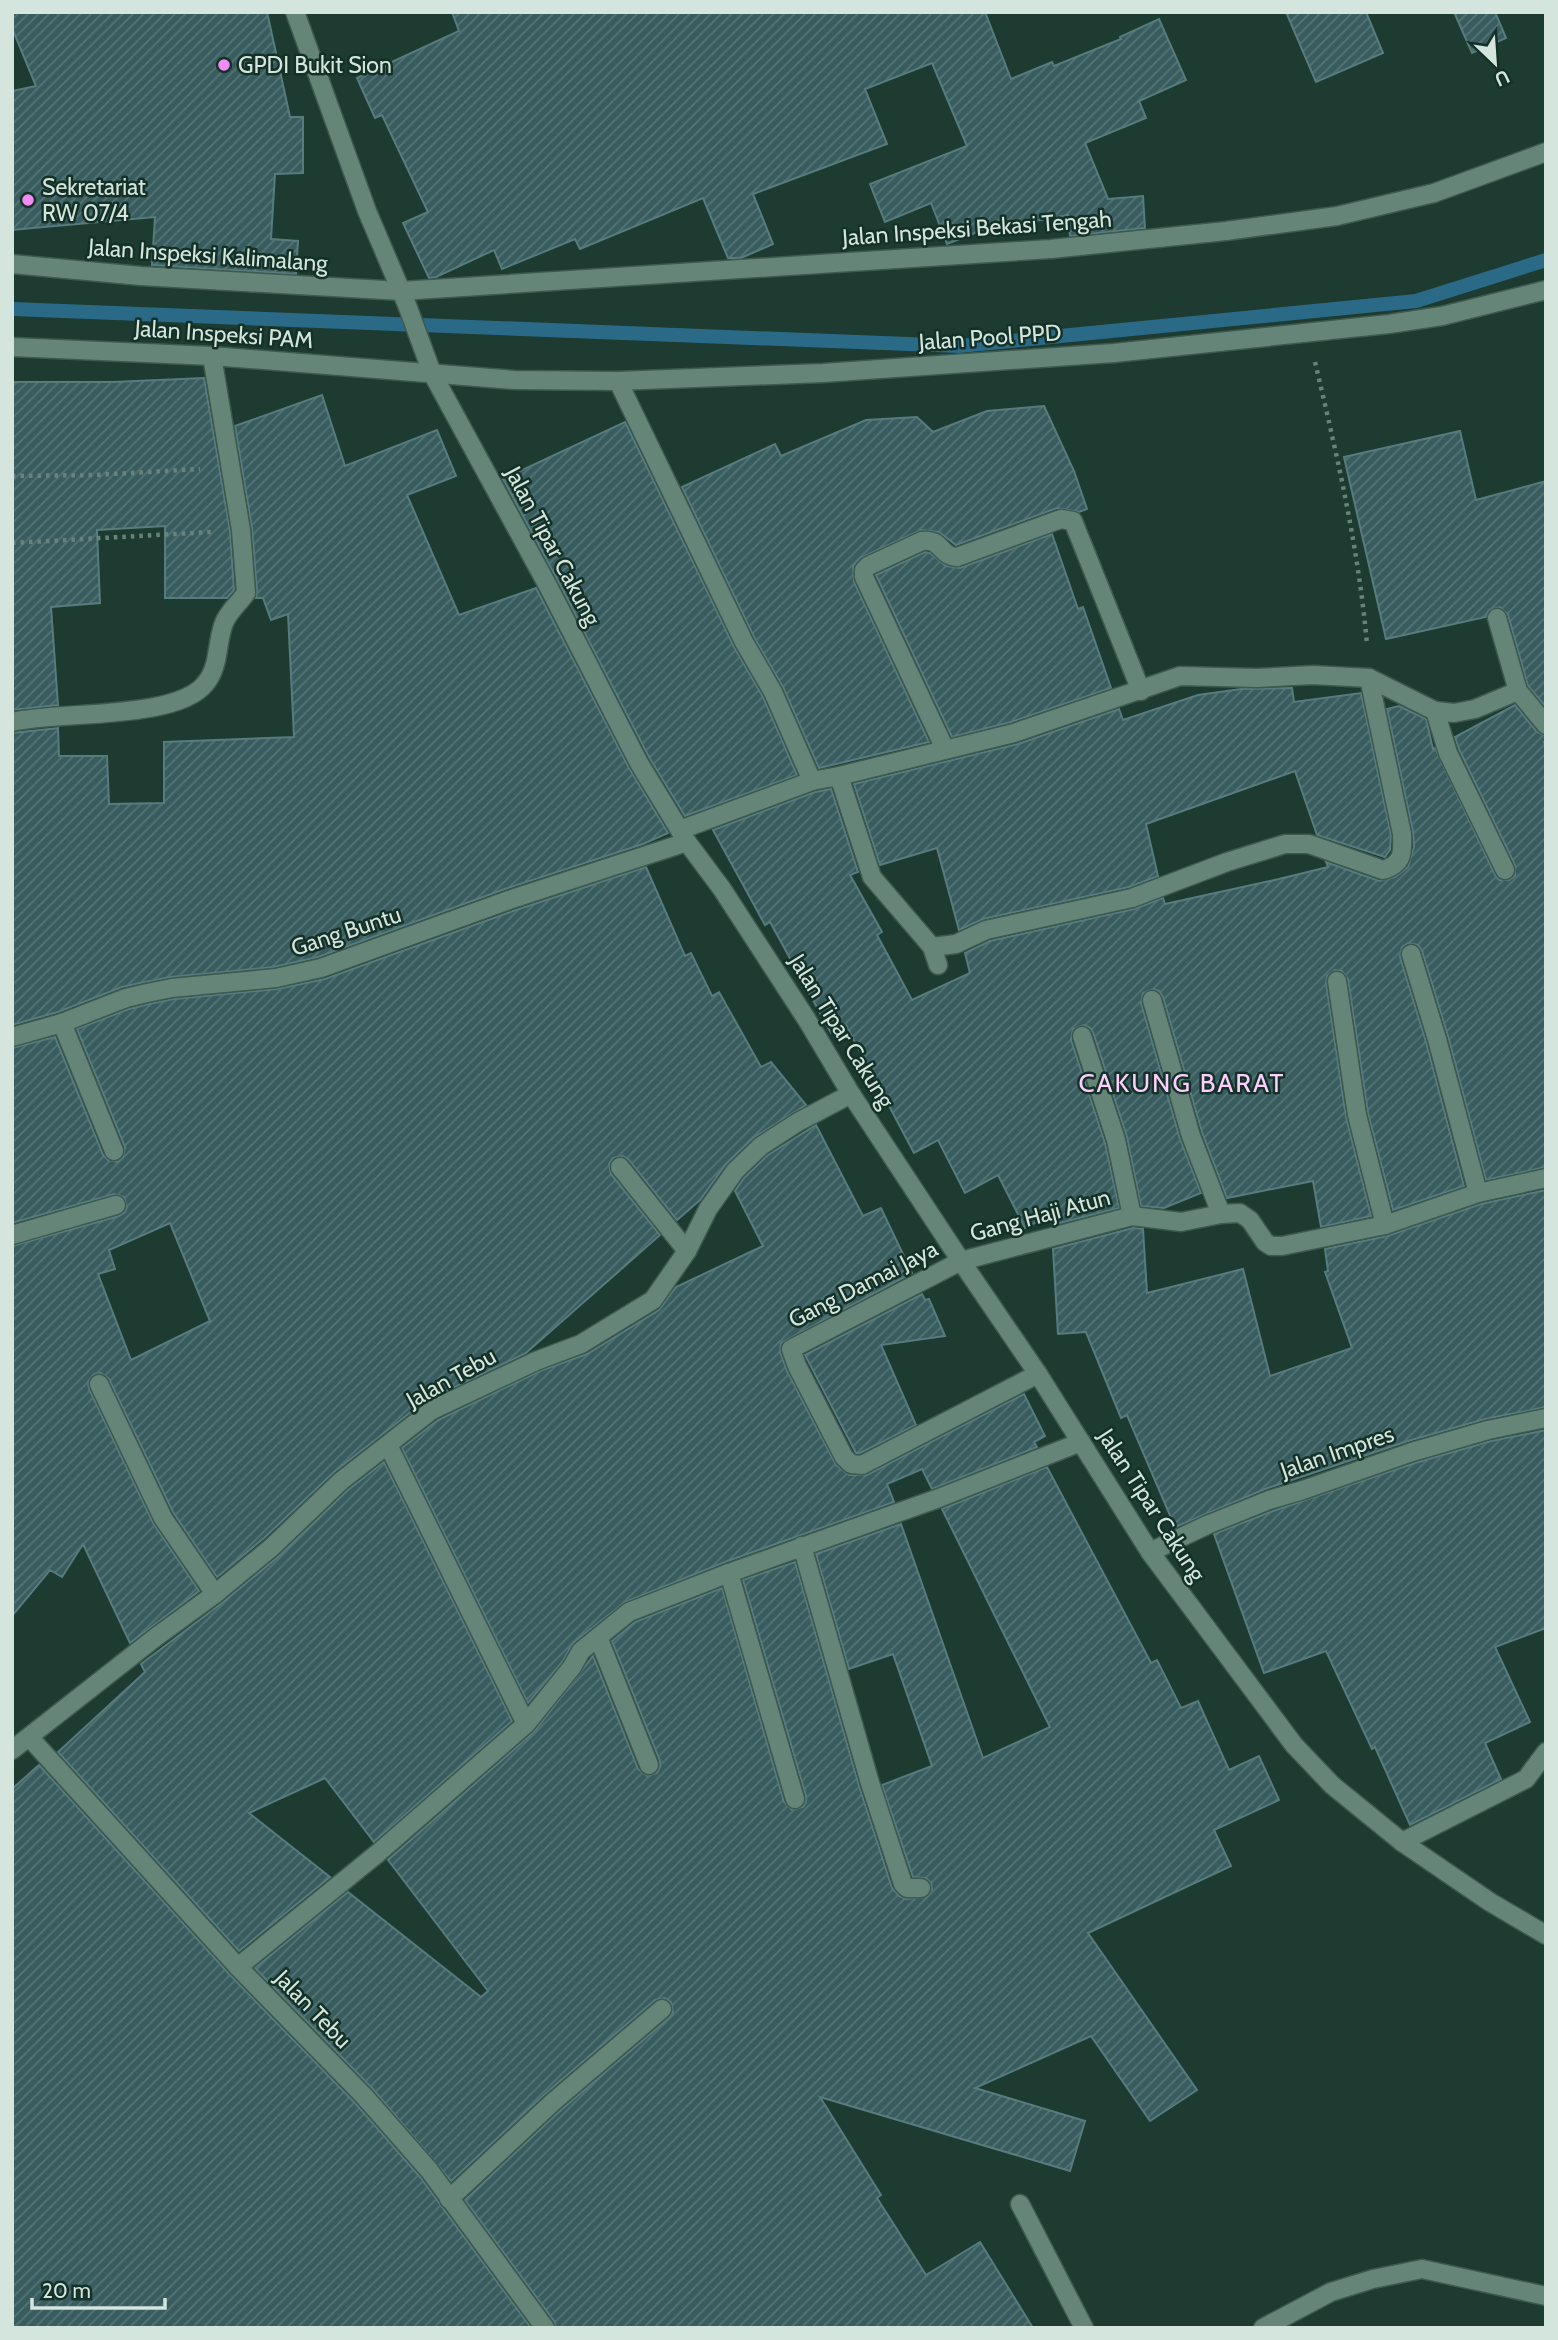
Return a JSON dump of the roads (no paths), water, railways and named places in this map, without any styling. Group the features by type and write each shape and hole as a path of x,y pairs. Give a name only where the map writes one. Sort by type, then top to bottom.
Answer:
{"street":[{"name":"Jalan Tipar Cakung","path":"295,12 367,211 430,367 548,586 639,763 684,836 722,889 807,1020 851,1094 1038,1374 1150,1552 1294,1745 1340,1792 1402,1842 1490,1902 1546,1936"},
{"name":"Jalan Inspeksi Bekasi Tengah","path":"404,298 1037,250 1226,231 1382,206 1434,192 1546,152"},
{"name":"Jalan Inspeksi Kalimalang","path":"12,264 404,298"},
{"name":"Jalan Pool PPD","path":"430,367 515,380 618,381 823,373 1059,358 1308,334 1442,316 1546,290"},
{"name":"Jalan Inspeksi PAM","path":"12,348 430,367"},
{"path":"12,722 137,709 174,702 194,694 205,685 214,670 224,623 246,593 241,530 212,356"},
{"path":"618,381 744,642 773,692 812,781"},
{"path":"945,749 864,577 864,570 868,566 922,541 935,541 947,554 957,557 1061,519 1073,522 1141,691"},
{"path":"1497,618 1518,691 1546,725"},
{"name":"Gang Buntu","path":"12,1037 62,1023 126,998 147,993 276,978 321,968 684,836 812,781 1014,733 1181,676 1257,678 1313,675 1369,678"},
{"path":"1369,678 1435,711 1454,713 1475,709 1518,691"},
{"path":"932,947 956,944 986,930 1132,898 1227,862 1285,844 1309,844 1383,870 1394,866 1403,853 1402,834 1369,678"},
{"path":"1435,711 1448,753 1505,870"},
{"path":"839,776 872,877 932,947 938,965"},
{"path":"1411,954 1478,1193"},
{"path":"1336,981 1357,1115 1385,1225"},
{"path":"1152,1000 1191,1136 1221,1214"},
{"path":"62,1023 114,1151"},
{"path":"1082,1035 1116,1140 1132,1216 1181,1222 1241,1213 1250,1220 1265,1242 1271,1246 1282,1246 1385,1225 1478,1193 1546,1178"},
{"name":"Jalan Tebu","path":"12,1750 215,1594 272,1547 341,1480 432,1410 536,1361 581,1344 653,1300 687,1251 708,1209 735,1171 761,1146 851,1094"},
{"path":"620,1167 687,1251"},
{"path":"12,1235 116,1205"},
{"name":"Gang Haji Atun","path":"961,1261 1132,1216"},
{"name":"Gang Damai Jaya","path":"961,1261 791,1349 797,1366 848,1463 862,1465 874,1460 1038,1374"},
{"path":"99,1384 163,1518 215,1594"},
{"name":"Jalan Impres","path":"1150,1552 1269,1500 1412,1452 1488,1430 1546,1418"},
{"path":"238,1967 378,1853 526,1724 572,1667 581,1651 629,1612 802,1546 939,1498 1081,1442"},
{"path":"388,1445 526,1724"},
{"path":"802,1546 870,1783 903,1884 907,1888 921,1888"},
{"path":"729,1573 795,1799"},
{"path":"598,1637 649,1765"},
{"name":"Jalan Tebu","path":"30,1738 238,1967 364,2096 429,2170 545,2328"},
{"path":"1402,1842 1526,1779 1546,1752"},
{"path":"449,2199 553,2102 662,2009"},
{"path":"1020,2204 1084,2328"},
{"path":"1264,2328 1331,2292 1373,2279 1422,2269 1546,2296"}],"waterway":[{"path":"12,309 959,346 1416,301 1546,260"}],"place":[{"name":"GPDI Bukit Sion","path":"224,65"},
{"name":"Sekretariat RW 07/4","path":"28,200"}],"district":[{"name":"CAKUNG BARAT","path":"1182,1083"}]}
